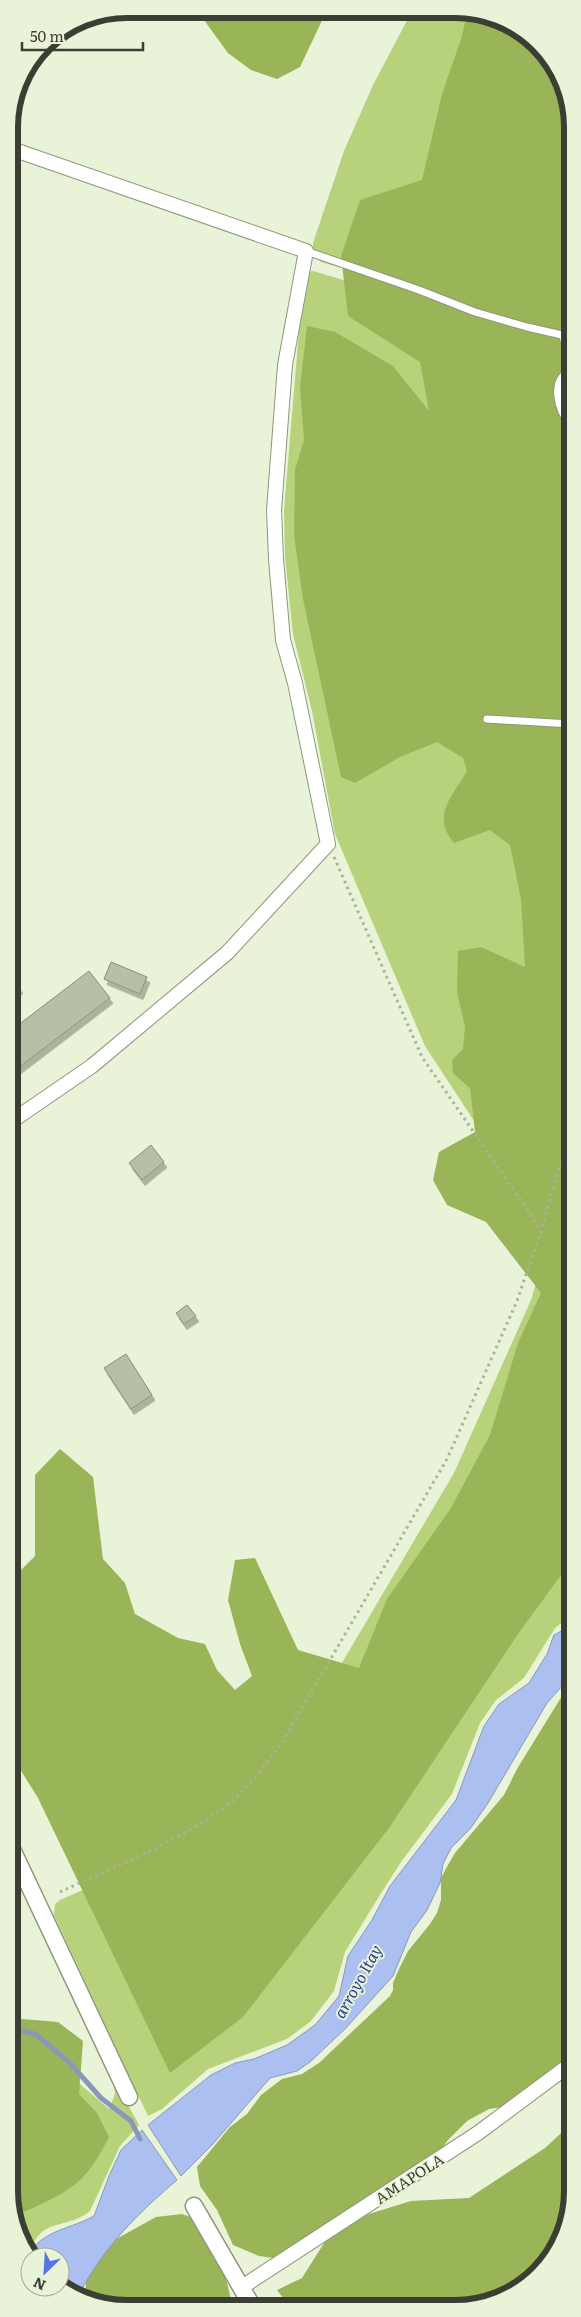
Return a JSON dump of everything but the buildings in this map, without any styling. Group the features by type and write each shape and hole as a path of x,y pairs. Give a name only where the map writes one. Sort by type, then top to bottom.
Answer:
{"street":[{"path":"18,151 306,251 285,364 274,510 283,640 295,684 328,844 227,953 92,1066 18,1117"},
{"path":"18,1862 129,2097"},
{"name":"AMAPOLA","path":"242,2288 478,2133 563,2070"},
{"path":"194,2206 249,2300"}],"lane":[{"path":"306,251 419,290 475,312 563,336 564,340"},
{"path":"564,375 558,385 557,396 564,416"},
{"path":"487,719 564,724"}],"path":[{"path":"328,844 422,1057 541,1231"},
{"path":"60,1892 174,1838 218,1812 246,1788 280,1746 447,1459 518,1302 564,1153"}],"green space":[{"path":"203,18 323,18 300,67 277,79 251,70 228,53"},
{"path":"408,18 469,18 489,23 515,36 532,49 545,66 560,98 563,112 564,143 525,319 321,262 316,257 313,252 314,240 344,151 373,85"},
{"path":"466,18 489,23 515,36 532,49 545,66 558,92 563,112 563,1572 518,1634 389,1828 243,2017 170,2073 38,1798 18,1766 18,1573 35,1556 35,1475 60,1449 93,1477 103,1559 125,1583 135,1614 178,1638 205,1644 217,1670 235,1690 252,1676 240,1644 228,1600 235,1560 255,1558 298,1650 359,1668 387,1599 451,1508 490,1435 518,1343 541,1293 486,1222 447,1205 433,1180 439,1152 475,1132 470,1088 453,1073 452,1060 463,1049 465,1026 457,993 458,951 481,947 525,967 521,899 510,845 490,830 454,843 447,833 444,815 450,798 467,771 463,758 437,742 400,757 355,783 341,777 303,599 294,535 295,470 304,440 300,387 307,326 335,332 393,366 429,411 420,362 348,316 341,256 360,200 422,180 442,94"},
{"path":"313,271 518,332 564,341 564,1132 544,1202 529,1205 425,1046 335,834 312,711 293,634 285,557 284,510 303,283 308,272"},
{"path":"563,1191 563,1621 555,1628 524,1678 496,1700 480,1723 452,1794 401,1862 378,1898 345,1952 334,1991 311,2021 287,2039 208,2069 162,2109 148,2116 54,1915 55,1904 60,1900 178,1848 297,1739 454,1473 531,1300"},
{"path":"563,1694 563,2068 504,2107 489,2109 467,2121 448,2140 436,2157 317,2229 281,2259 259,2256 233,2245 217,2210 200,2186 197,2167 230,2127 247,2114 261,2095 282,2079 302,2074 319,2063 390,1996 393,1990 393,1983 408,1951 437,1913 441,1900 441,1878 448,1865 455,1853 504,1795 517,1769"},
{"path":"18,2019 58,2022 83,2041 79,2094 97,2113 109,2137 85,2175 66,2191 20,2214 18,2205"},
{"path":"74,2079 109,2109 115,2094 114,2085 118,2087 139,2125 120,2146 90,2211 79,2218 48,2228 32,2244 21,2219 18,2205 18,2190"},
{"path":"563,2131 563,2197 560,2219 552,2239 532,2268 503,2288 483,2296 454,2300 285,2300 277,2290 302,2278 331,2232 356,2218 411,2201 469,2198 545,2148"},
{"path":"182,2214 207,2223 219,2248 231,2300 127,2300 112,2299 85,2291 87,2272 109,2243 156,2217"}],"water":[{"name":"arroyo Itay","path":"563,1630 563,1685 547,1703 488,1803 470,1829 451,1848 443,1864 440,1883 427,1910 411,1932 393,1976 345,2029 310,2062 297,2071 270,2078 212,2145 181,2176 148,2125 211,2075 235,2063 254,2059 287,2045 315,2025 339,1996 348,1956 372,1920 390,1886 456,1800 484,1726 499,1704 529,1683 547,1654 554,1635"},
{"path":"142,2130 177,2180 135,2218 99,2261 82,2290 70,2284 70,2247 34,2247 53,2233 94,2216 121,2150"}],"waterway":[{"path":"18,2030 35,2034 69,2062 101,2098 131,2121 140,2139"}]}
